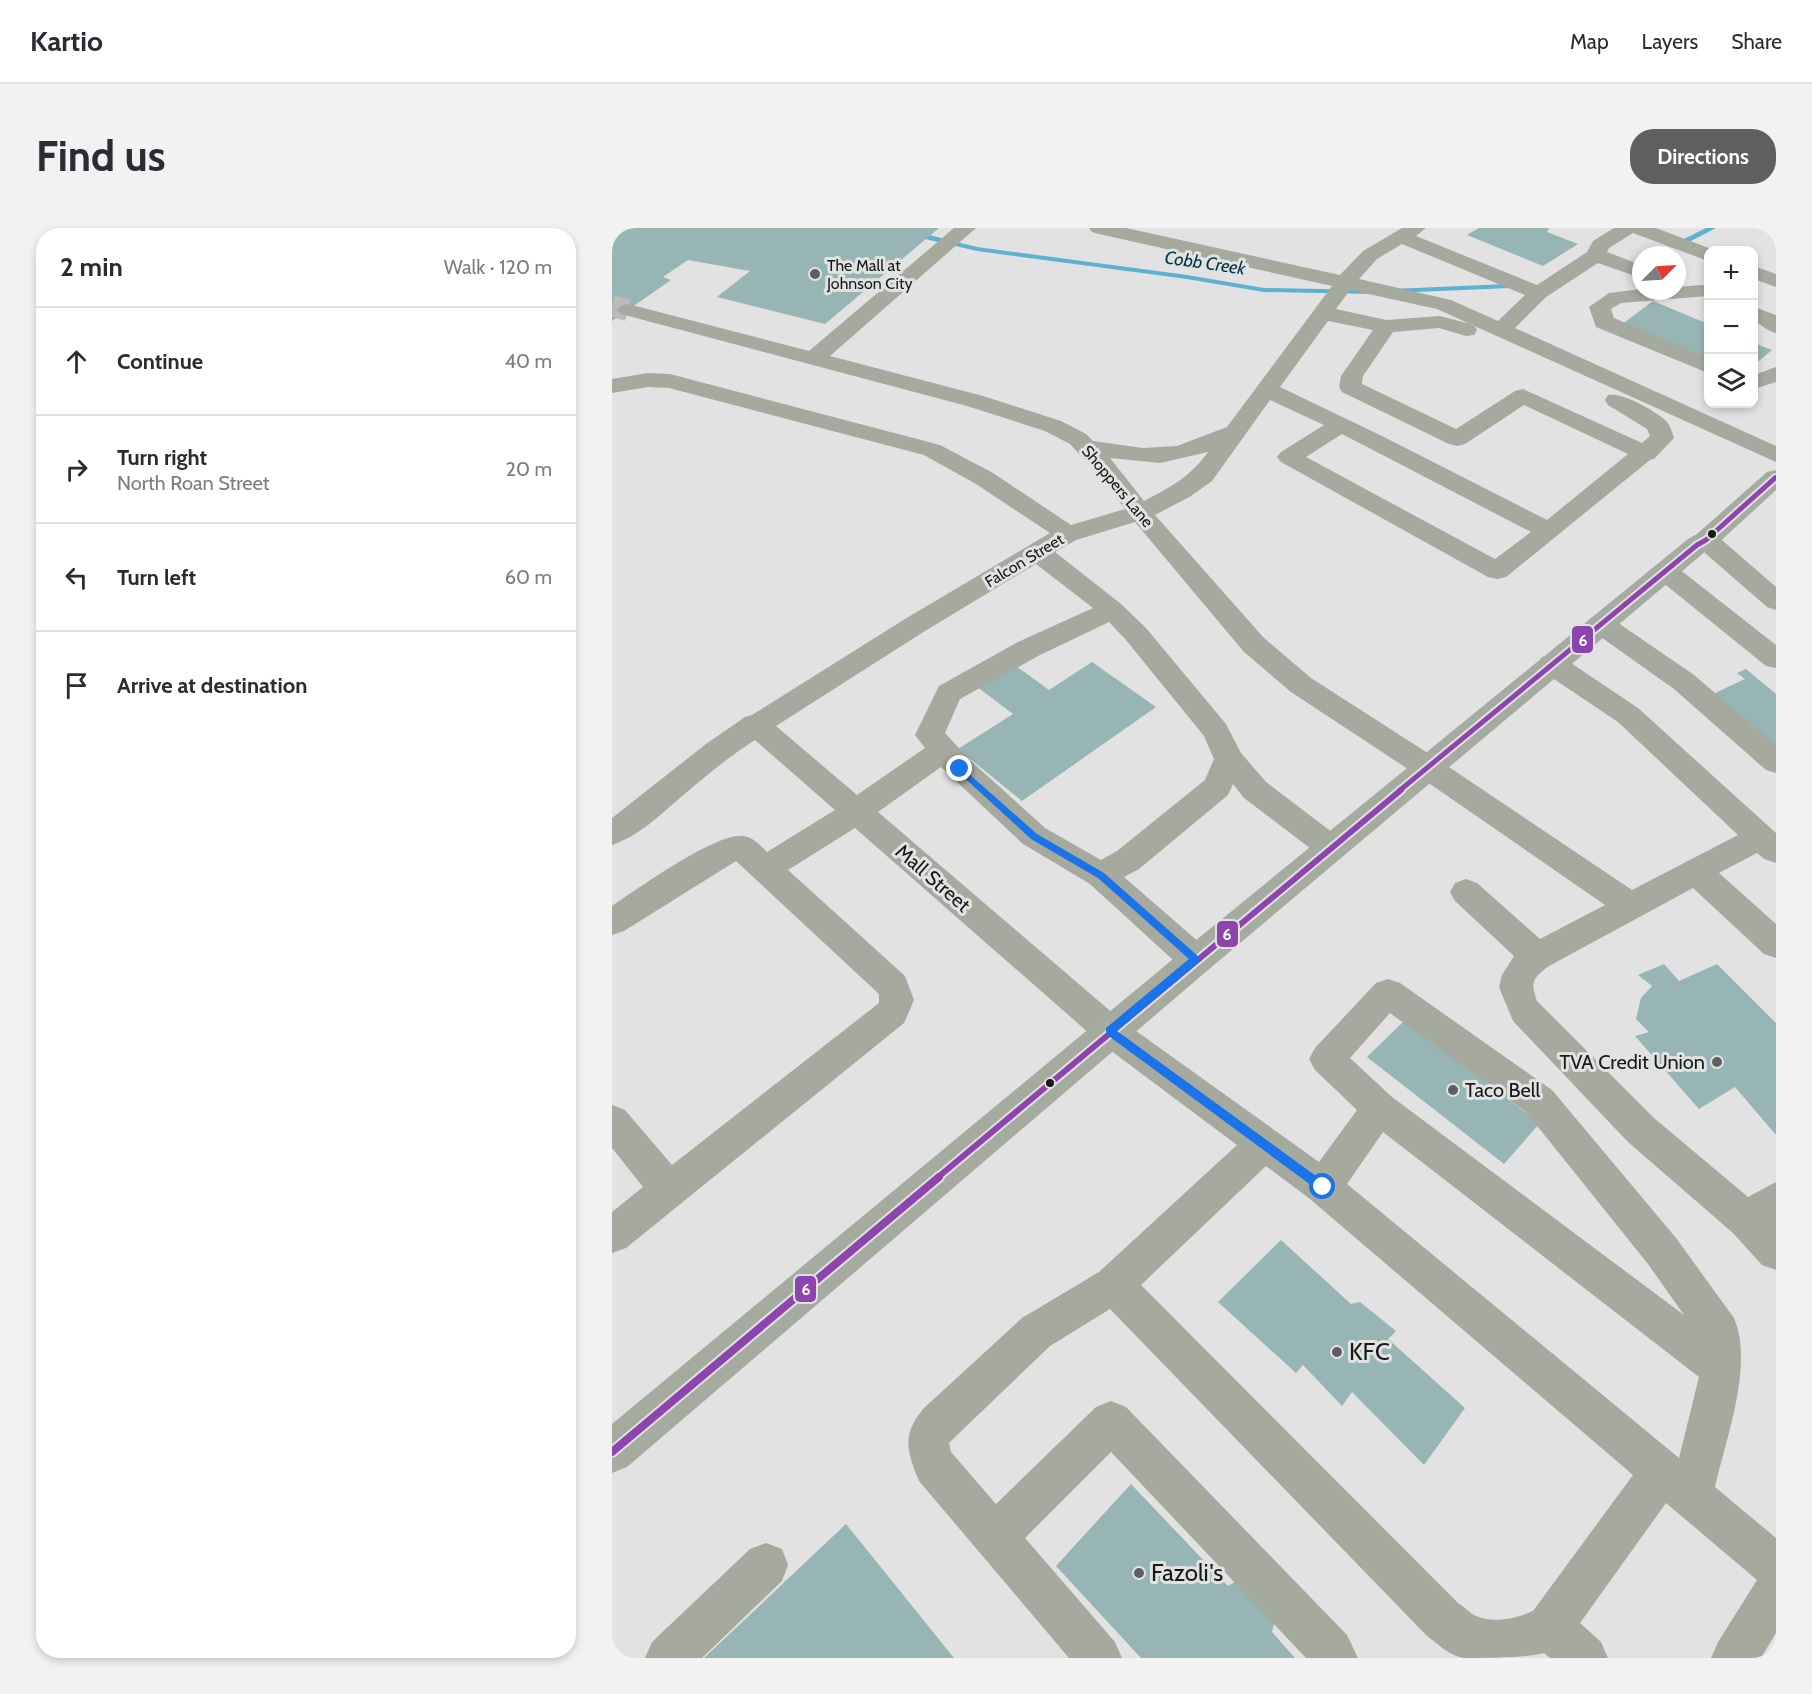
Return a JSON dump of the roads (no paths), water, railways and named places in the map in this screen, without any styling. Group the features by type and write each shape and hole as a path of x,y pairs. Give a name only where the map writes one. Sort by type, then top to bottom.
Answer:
{"main road":[{"path":"612,1452 1427,766 1772,486"}],"street":[{"path":"813,359 966,228"},
{"path":"1099,228 1201,242 1346,281 1444,304 1776,455"},
{"path":"1501,330 1539,293 1596,255 1600,245 1628,228"},
{"path":"1638,228 1704,253"},
{"path":"1408,233 1442,254 1539,293"},
{"name":"Falcon Street","path":"612,833 638,816 716,751 755,724 915,625 1067,534 1140,513 1182,491 1203,476 1346,281 1370,255 1408,233"},
{"path":"1420,264 1442,254"},
{"path":"1596,255 1632,270"},
{"path":"1758,274 1776,281"},
{"path":"1632,275 1623,276 1585,306 1590,323 1704,373"},
{"path":"1383,290 1402,277"},
{"path":"1686,287 1704,292"},
{"path":"1704,292 1616,297 1600,307 1604,322 1704,364"},
{"name":"Shoppers Lane","path":"628,310 975,402 1053,426 1078,439 1112,475 1140,513 1254,645 1301,685 1427,766 1631,906"},
{"path":"1322,314 1386,326 1422,322 1454,325 1626,405 1657,425 1662,438 1646,454 1497,571 1289,457 1340,425"},
{"path":"1386,326 1352,376 1350,387 1457,439"},
{"path":"1758,381 1776,374"},
{"path":"612,386 648,380 670,381 932,450 964,465 998,486 1067,534"},
{"path":"1267,390 1549,531"},
{"path":"1419,465 1523,396 1646,454"},
{"path":"1086,447 1153,457 1192,451 1239,429"},
{"path":"1706,540 1776,601"},
{"path":"1038,552 1112,610 1136,634 1216,731 1229,759 1255,790 1330,847"},
{"path":"1665,571 1776,659"},
{"path":"1112,610 1028,649 950,693 930,735 960,769 1034,836 1101,875 1196,960"},
{"path":"1601,624 1684,682 1776,762"},
{"path":"1552,664 1628,715 1768,844 1695,871 1537,956 1523,966 1517,977 1516,993 1525,1011 1641,1130 1762,1210 1776,1252"},
{"name":"Mall Street","path":"755,724 1110,1031 1323,1187 1776,1567"},
{"path":"766,868 856,812 943,750"},
{"path":"1101,875 1128,860 1217,787 1229,759"},
{"path":"612,922 721,853 742,848 893,986 898,994 897,1005 892,1013 612,1236"},
{"path":"1695,871 1735,905 1776,945"},
{"path":"1466,892 1537,956"},
{"path":"1113,1285 1442,1619 1468,1637 1499,1643 1531,1636 1549,1627 1677,1483 1722,1369 1720,1332 1662,1251 1539,1101 1388,993 1326,1059 1379,1108 1722,1369"},
{"path":"1323,1187 1379,1108"},
{"path":"612,1121 669,1190"},
{"path":"1099,1658 934,1466 926,1448 929,1434 1036,1332 1113,1285 1264,1144"},
{"path":"994,1537 1111,1422 1335,1658"},
{"path":"668,1658 766,1565"},
{"path":"1734,1658 1776,1591"},
{"path":"1549,1627 1585,1658"}],"waterway":[{"name":"Cobb Creek","path":"902,228 915,234 977,249 1187,277 1264,290 1372,292"},
{"name":"Cobb Creek","path":"1684,241 1712,228"},
{"name":"Cobb Creek","path":"1392,291 1507,286"}],"tunnel":[{"path":"612,306 628,310"}],"place":[{"name":"The Mall at Johnson City","path":"815,274"},
{"name":"TVA Credit Union","path":"1717,1062"},
{"name":"Taco Bell","path":"1453,1090"},
{"name":"KFC","path":"1337,1352"},
{"name":"Fazoli's","path":"1139,1573"}]}
